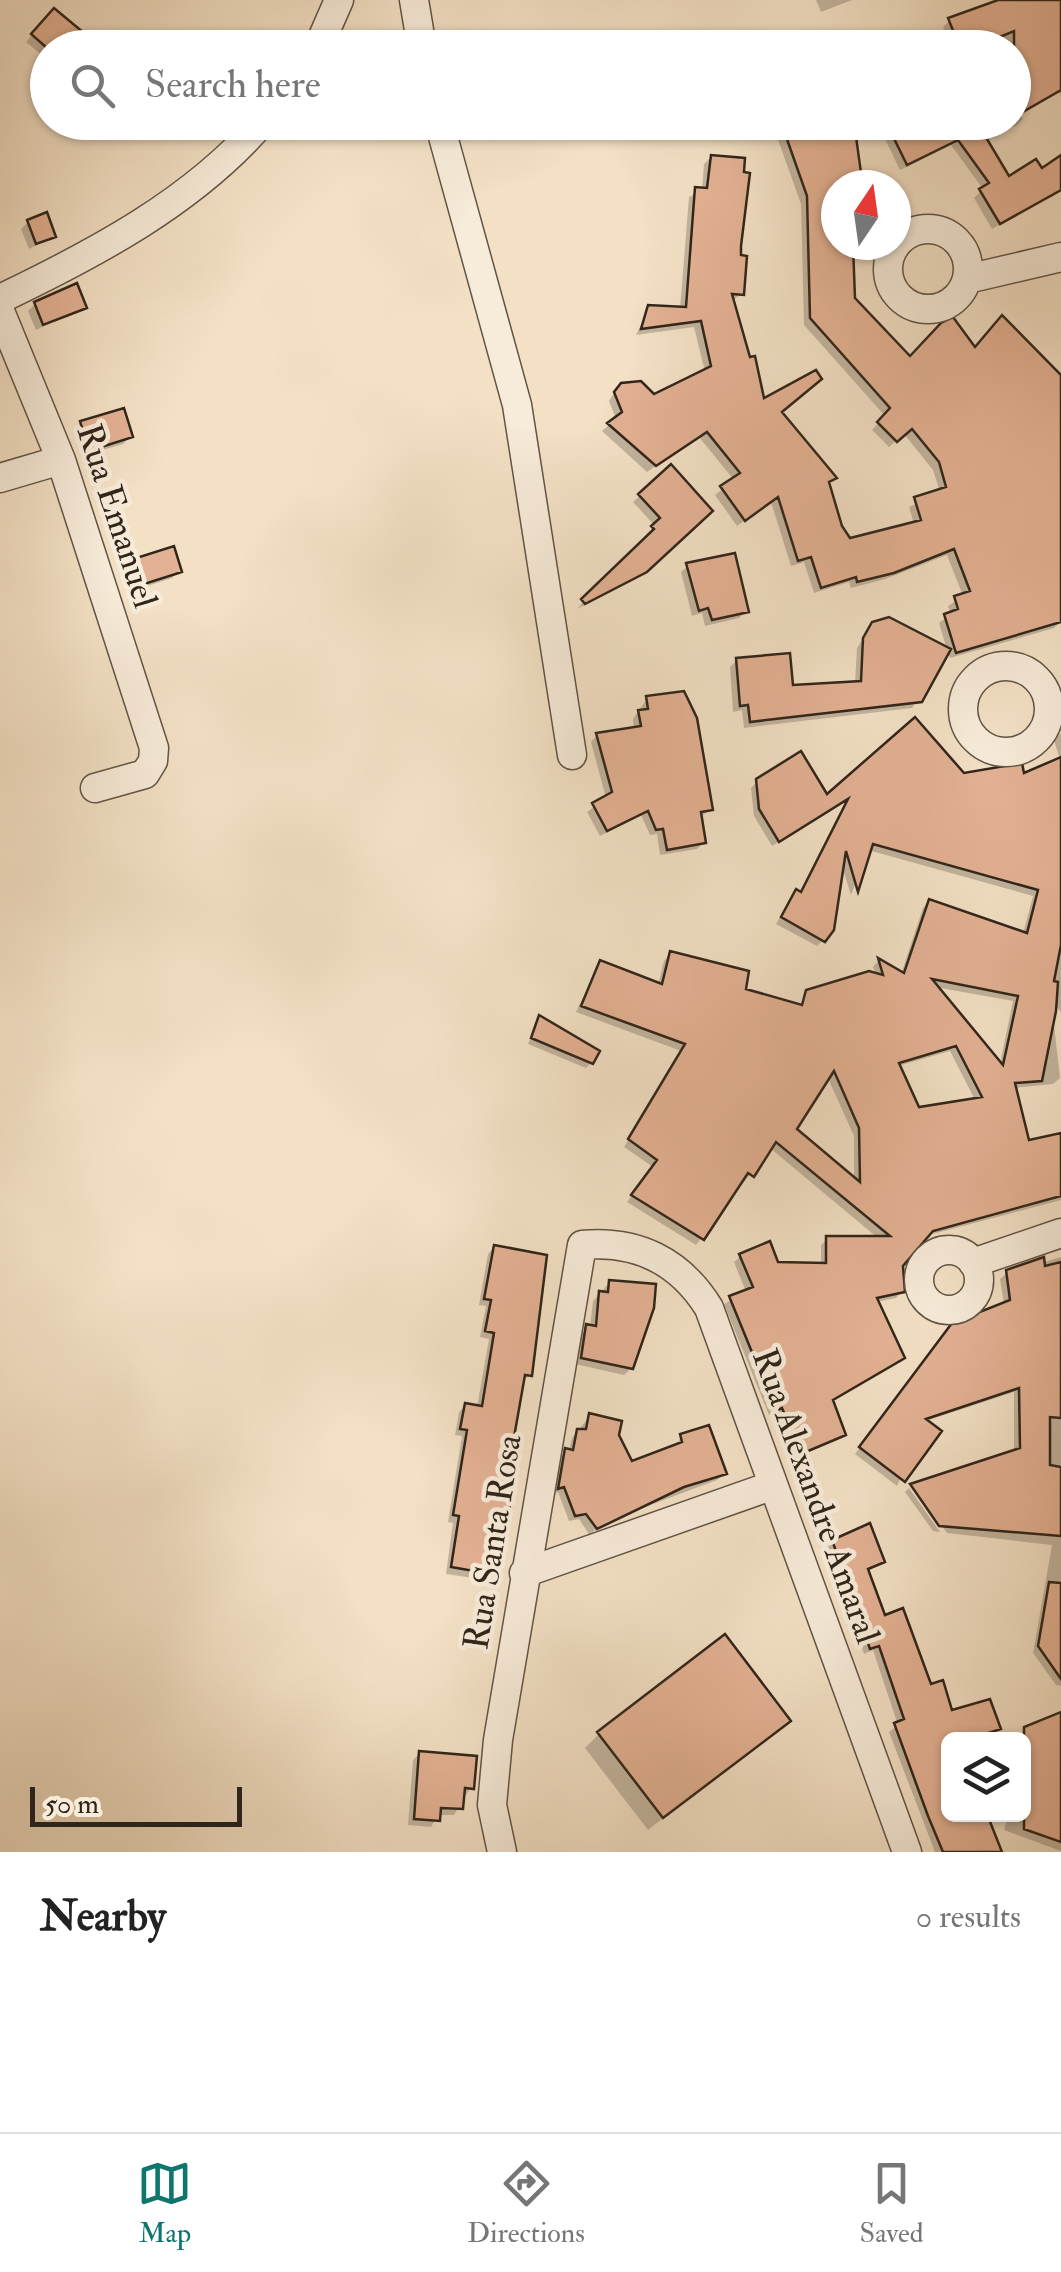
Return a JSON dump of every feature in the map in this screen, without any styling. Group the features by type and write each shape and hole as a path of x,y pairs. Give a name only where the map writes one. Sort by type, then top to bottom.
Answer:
{"street":[{"path":"326,30 339,0"},
{"path":"414,0 419,30"},
{"path":"0,299 82,260 168,204 247,140"},
{"path":"444,140 516,404 572,755"},
{"path":"967,278 1061,256"},
{"name":"Rua Emanuel","path":"0,310 61,460 154,748 153,761 145,774 95,788"},
{"path":"0,478 61,460"},
{"path":"973,1263 1061,1234"},
{"name":"Rua Alexandre Amaral","path":"582,1245 608,1242 662,1258 694,1284 709,1308 907,1852"},
{"name":"Rua Santa Rosa","path":"502,1852 492,1805 524,1573 582,1245"},
{"path":"524,1573 772,1486"}],"building":[{"path":"998,0 1061,0 1061,90 1031,107 1031,30 953,30 948,18"},
{"path":"54,8 80,30 35,30"},
{"path":"787,140 856,140 861,170 821,170 821,260 854,260 855,298 910,356 941,323 953,317 975,347 1002,315 1061,375 1061,622 956,653 944,614 958,609 954,596 970,591 954,549 894,573 857,582 856,577 821,588 811,557 798,561 778,497 745,521 720,486 740,473 707,432 656,466 607,423 622,412 614,392 621,383 641,381 654,394 711,366 701,321 641,329 648,305 686,307 695,187 707,188 711,155 745,158 744,172 750,173 741,246 741,255 747,256 744,295 732,294 750,357 755,356 764,398 816,370 822,379 782,412 837,478 829,482 842,526 850,538 921,520 914,497 946,487 939,462 912,429 897,442 877,422 890,408 810,318 807,196"},
{"path":"895,140 958,140 907,165"},
{"path":"958,140 988,140 1009,176 1036,159 1042,168 1061,155 1061,190 1000,224 979,189 989,183"},
{"path":"47,212 56,237 36,244 27,220"},
{"path":"77,283 87,308 43,325 34,302"},
{"path":"124,408 133,437 89,451 80,421"},
{"path":"671,464 713,511 647,572 585,604 581,599 654,529 651,526 660,518 638,494"},
{"path":"174,546 182,572 138,586 130,560"},
{"path":"735,553 749,612 712,620 708,608 699,611 686,563"},
{"path":"889,617 951,649 922,702 750,722 748,705 740,706 736,658 790,653 793,685 861,681 863,638 872,622"},
{"path":"684,691 697,718 713,810 701,812 706,843 667,850 663,829 656,830 648,811 607,831 592,803 612,792 596,733 641,726 638,710 648,709 646,696"},
{"path":"915,717 964,773 1022,763 1024,773 1061,757 1061,945 1054,981 1058,982 1056,1011 1042,1081 1015,1083 1029,1140 1061,1133 1061,1196 933,1231 903,1266 905,1292 877,1298 905,1358 833,1400 846,1435 801,1454 782,1408 776,1411 729,1296 753,1287 739,1254 770,1241 778,1262 826,1263 826,1236 890,1236 776,1142 754,1177 748,1173 704,1240 631,1195 657,1160 628,1139 685,1044 581,1006 600,960 662,984 670,951 749,971 746,989 802,1005 806,990 869,971 883,975 878,958 904,973 929,899 1027,933 1038,890 873,844 858,892 846,851 834,930 825,942 781,917 796,889 801,892 848,799 779,842 759,809 756,779 801,751 827,794","holes":["932,979 1018,996 1003,1065","956,1046 982,1097 919,1107 899,1063","834,1071 859,1128 860,1182 797,1129"]},
{"path":"539,1015 600,1051 593,1064 531,1038"},
{"path":"494,1245 547,1255 532,1376 525,1375 507,1477 515,1478 497,1575 451,1567 459,1516 453,1515 467,1430 460,1429 465,1403 482,1406 494,1333 485,1331 491,1300 484,1299"},
{"path":"1044,1257 1045,1266 1061,1262 1061,1418 1050,1417 1050,1465 1061,1467 1061,1536 939,1526 910,1484 1020,1448 1019,1388 926,1419 942,1431 905,1482 859,1447 952,1323 1010,1300 1006,1270"},
{"path":"609,1280 656,1284 654,1308 633,1369 581,1358 586,1324 596,1326 599,1291 608,1292"},
{"path":"589,1413 622,1421 619,1435 632,1461 682,1442 680,1434 709,1425 727,1474 684,1487 597,1529 586,1514 575,1516 564,1487 558,1489 565,1448 573,1450 577,1429 586,1429"},
{"path":"870,1523 885,1562 868,1569 885,1615 903,1608 931,1684 943,1680 952,1710 990,1699 1001,1729 941,1732 941,1822 990,1822 1002,1852 943,1852 894,1723 904,1719 879,1646 870,1649 832,1540"},
{"path":"1049,1582 1061,1583 1061,1679 1038,1646"},
{"path":"725,1634 791,1721 663,1818 597,1732"},
{"path":"1061,1712 1061,1842 1024,1829 1024,1822 1031,1822 1031,1732 1024,1732 1024,1727"},
{"path":"419,1751 477,1756 474,1789 465,1788 463,1809 441,1808 440,1821 414,1819"}]}
